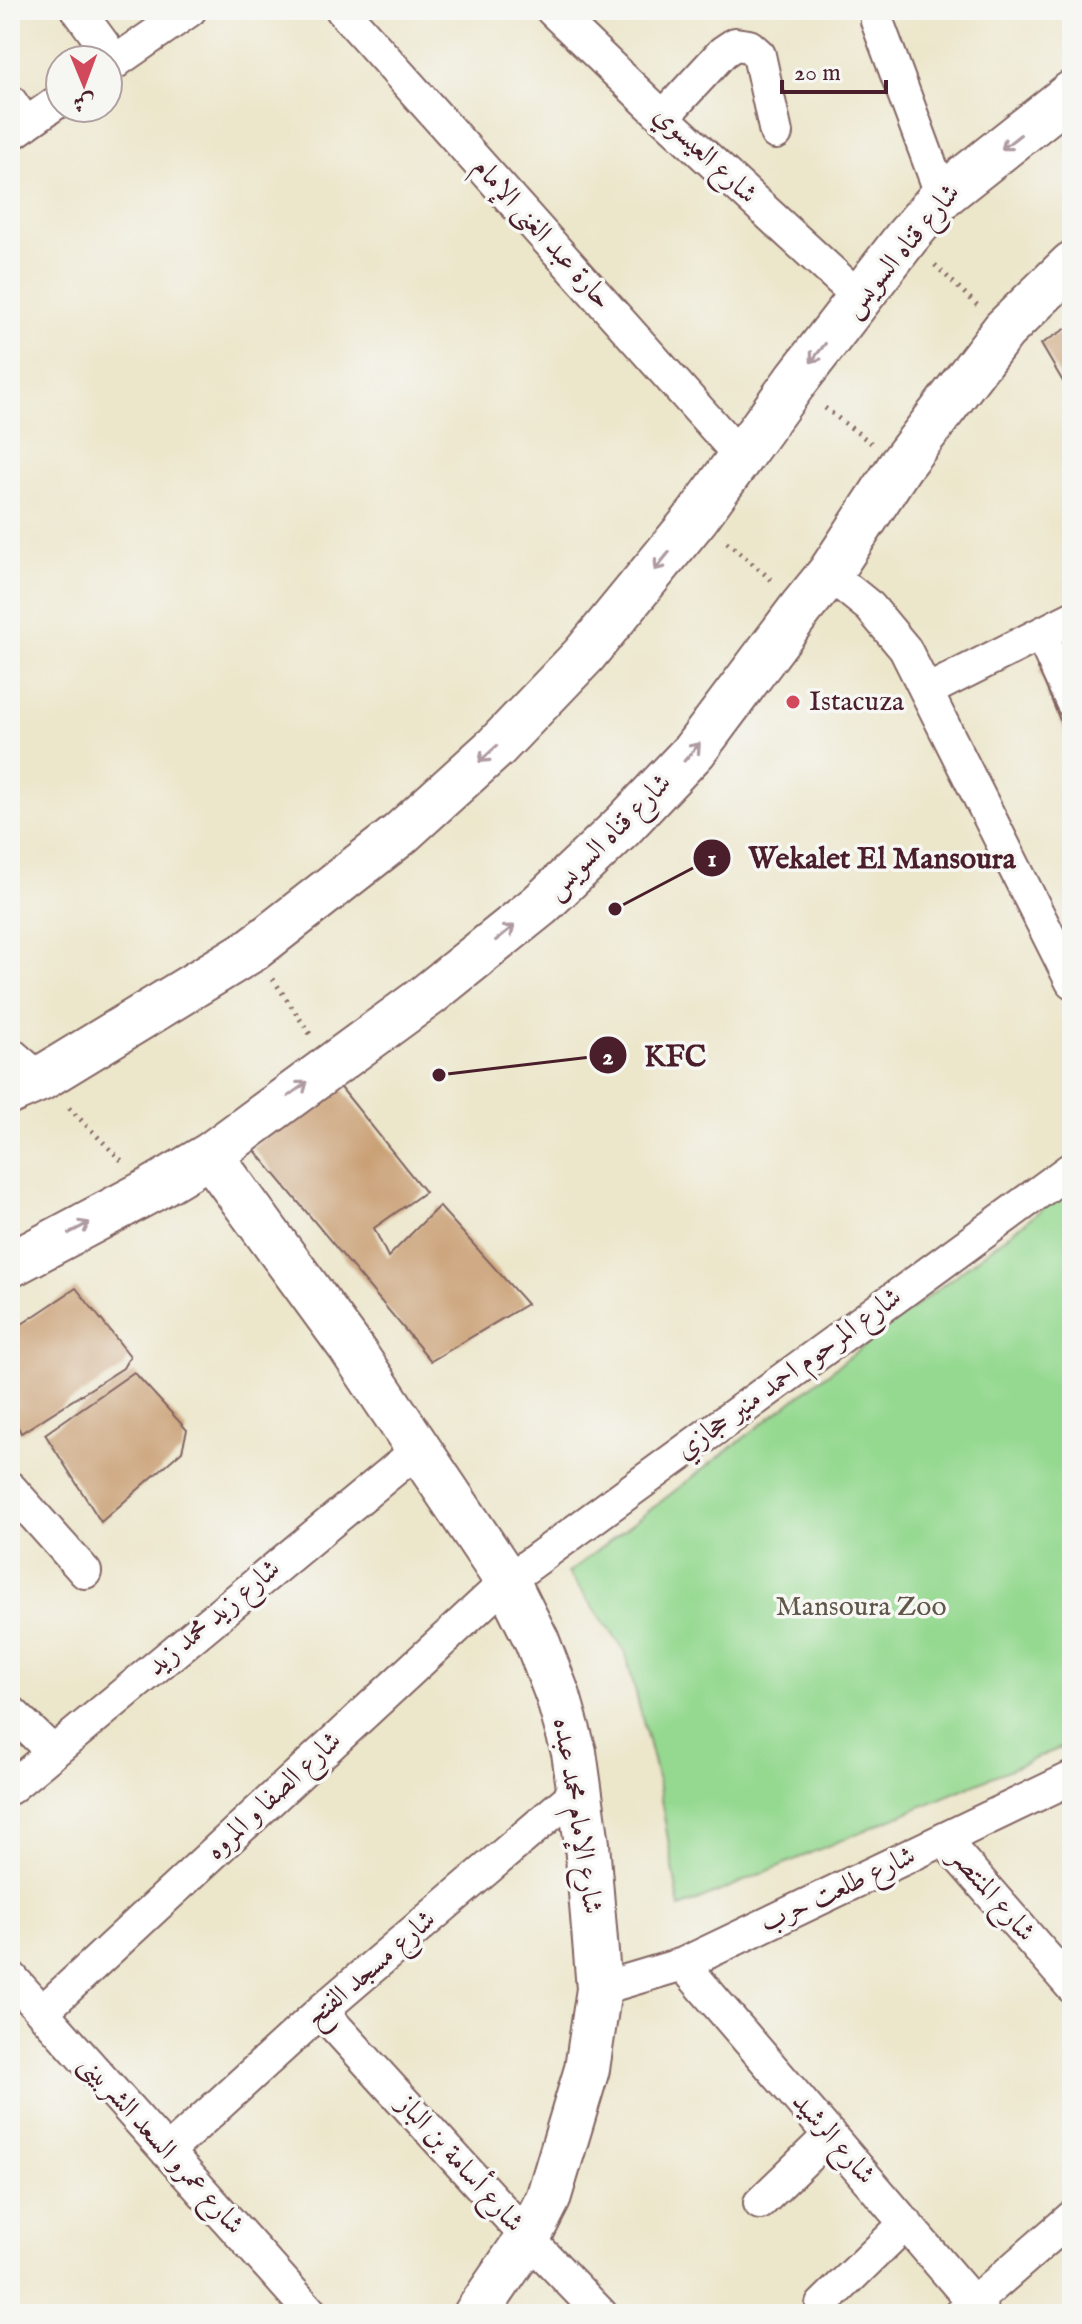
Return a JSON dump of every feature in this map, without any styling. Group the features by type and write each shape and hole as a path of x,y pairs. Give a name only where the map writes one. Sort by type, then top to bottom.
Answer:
{"main road":[{"name":"شارع قناه السويس","path":"20,1075 253,949 399,835 496,747 584,655 697,517 794,383 942,196 1072,93"},
{"name":"شارع قناه السويس","path":"10,1265 210,1155 428,995 529,914 623,826 694,751 815,590 900,466 1004,330 1072,264"},
{"name":"شارع الإمام محمد عبده","path":"210,1155 349,1345 507,1581 537,1641 558,1696 574,1752 587,1844 599,1989 587,2069 548,2199 528,2238 476,2314"}],"street":[{"path":"78,10 99,44"},
{"path":"124,56 190,10"},
{"name":"حارة عبد الغنى الإمام","path":"342,10 741,457"},
{"name":"شارع العيسوي","path":"552,10 860,298"},
{"path":"877,21 942,196"},
{"path":"663,117 723,52 735,44 749,46 759,55 776,133"},
{"path":"15,120 44,107"},
{"path":"815,590 870,607 905,649 1072,982"},
{"path":"927,691 1072,618"},
{"path":"1041,634 1072,702"},
{"name":"شارع المرحوم احمد منير حجازي","path":"507,1581 1072,1168"},
{"name":"شارع زيد محمد زيد","path":"10,1788 419,1449"},
{"path":"10,1488 85,1572"},
{"name":"شارع الصفا و المروه","path":"42,2012 507,1581"},
{"path":"10,1711 53,1752"},
{"name":"شارع طلعت حرب","path":"599,1989 683,1964 1072,1778"},
{"name":"شارع مسجد الفتح","path":"167,2152 321,2011 579,1790"},
{"name":"شارع المنتصر","path":"944,1840 1072,1987"},
{"name":"شارع الرشيد","path":"683,1964 906,2223 973,2310"},
{"name":"شارع عمرو السعد الشربينى","path":"10,1976 312,2314"},
{"name":"شارع أسامة بن الباز","path":"321,2011 601,2314"},
{"path":"760,2203 830,2135"},
{"path":"973,2310 1072,2217"},
{"path":"822,2305 906,2223"}],"path":[{"path":"906,238 1004,330"},
{"path":"794,383 900,466"},
{"path":"697,517 815,590"},
{"path":"253,949 331,1064"},
{"path":"20,1075 151,1190"}],"green space":[{"name":"Mansoura Zoo","path":"1072,1186 1072,1743 680,1908 657,1776 625,1651 568,1573"}],"building":[{"path":"1072,325 1072,397 1041,344"},
{"path":"1072,649 1072,749 1039,670"},
{"path":"338,1084 425,1192 374,1228 388,1257 439,1206 527,1304 431,1361 252,1147"},
{"path":"76,1288 130,1356 123,1368 21,1433 10,1411 10,1332"},
{"path":"134,1372 187,1430 182,1451 101,1522 45,1434"}],"place":[{"name":"Istacuza","path":"793,702"},
{"name":"Wekalet El Mansoura","path":"615,909"},
{"name":"KFC","path":"439,1075"}]}
